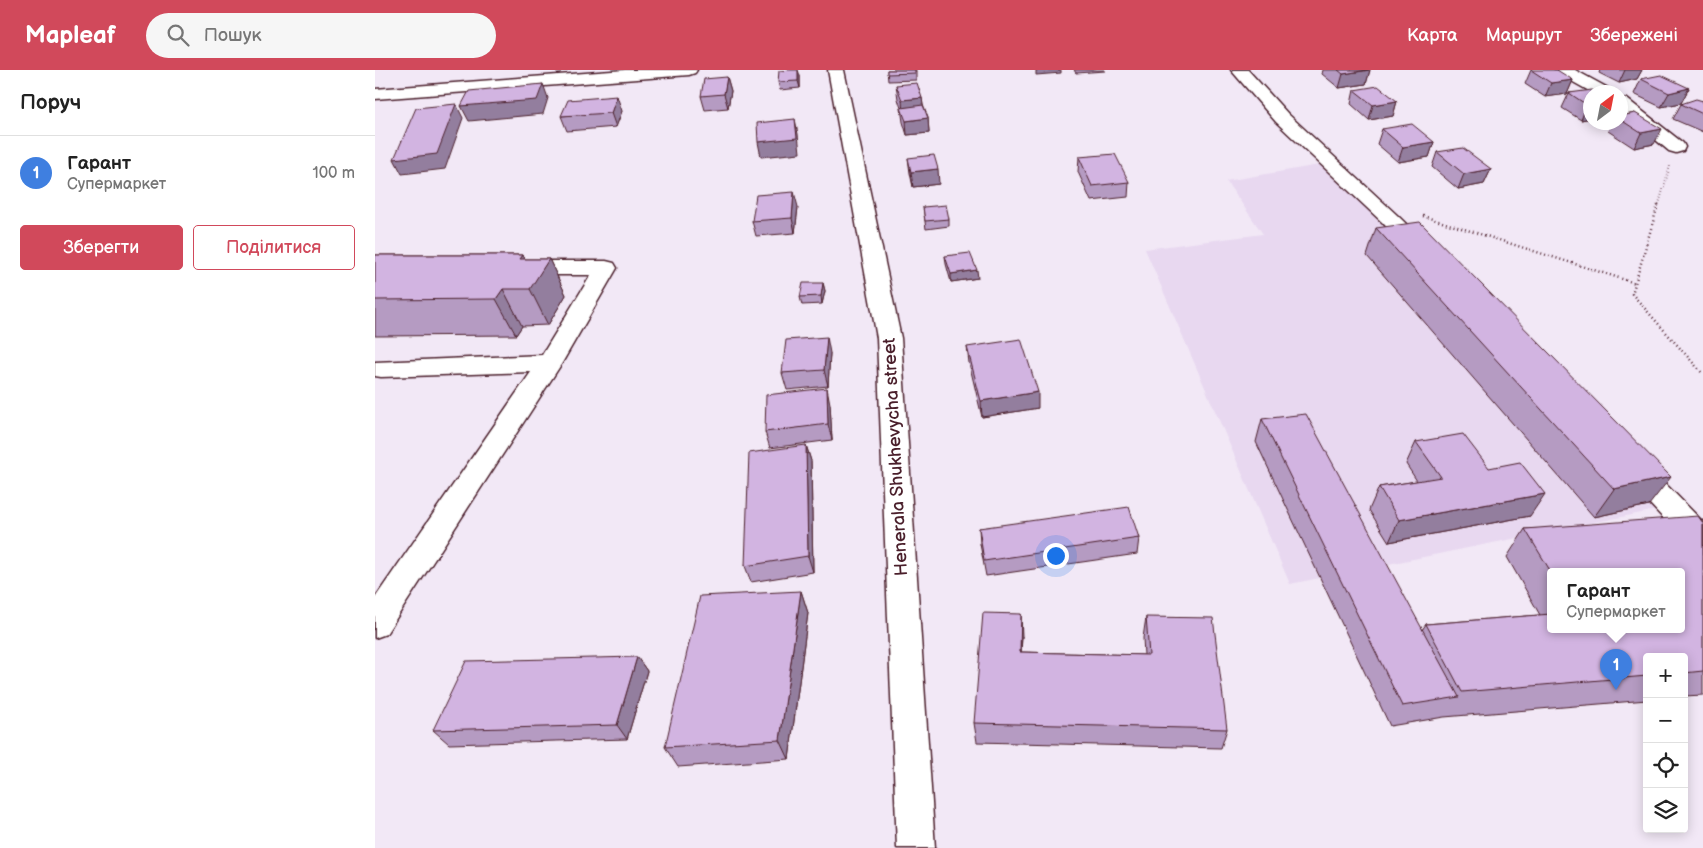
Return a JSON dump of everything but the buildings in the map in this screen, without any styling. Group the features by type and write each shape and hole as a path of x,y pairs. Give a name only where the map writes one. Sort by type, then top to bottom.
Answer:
{"street":[{"path":"375,94 411,85 689,70"},
{"name":"Henerala Shukhevycha street","path":"836,70 889,338 916,848"},
{"path":"1239,70 1282,118 1391,219 1439,270"},
{"path":"1563,70 1590,85"},
{"path":"1628,109 1676,147"},
{"path":"375,624 551,363 606,268 490,268"},
{"path":"381,369 551,363"},
{"path":"1620,456 1703,541"}],"path":[{"path":"1676,147 1632,294 1703,374"},
{"path":"1391,219 1423,216 1635,283"}],"shaded area":[{"path":"1325,164 1661,509 1290,584 1145,249 1263,234 1226,181"}],"place":[{"name":"Гарант","path":"1616,690"}]}
